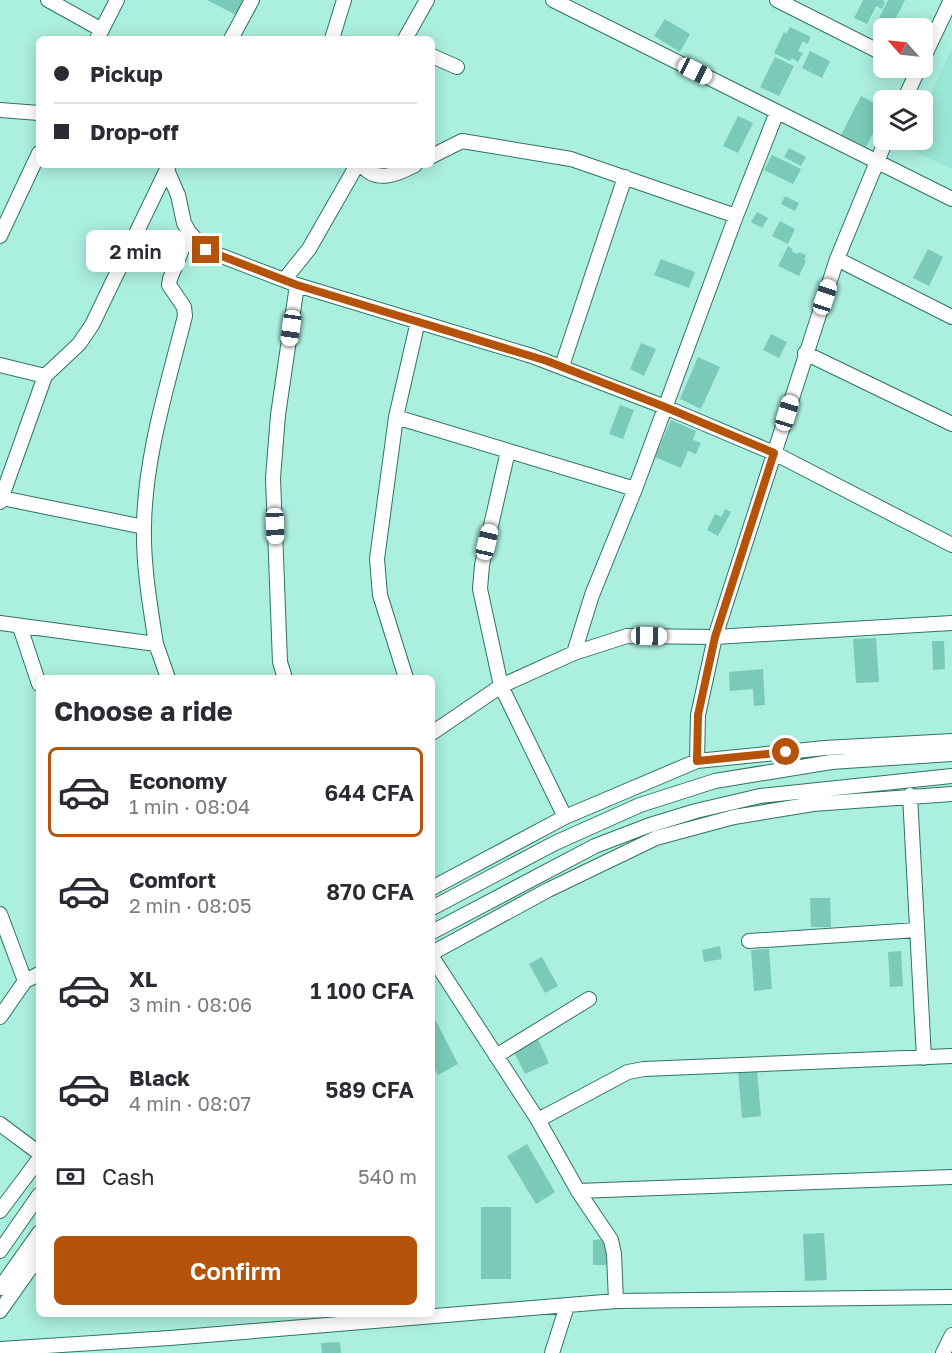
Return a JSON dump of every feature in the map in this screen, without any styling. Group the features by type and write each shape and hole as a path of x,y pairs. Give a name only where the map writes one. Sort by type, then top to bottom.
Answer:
{"street":[{"path":"48,0 99,34 117,0"},
{"path":"233,36 252,0"},
{"path":"333,36 344,0"},
{"path":"407,36 427,0"},
{"path":"553,0 952,199"},
{"path":"777,0 873,48"},
{"path":"933,35 951,0"},
{"path":"435,57 457,68"},
{"path":"0,110 36,112"},
{"path":"574,652 592,595 635,489 777,112"},
{"path":"435,154 462,141 572,159 736,216"},
{"path":"697,761 698,715 715,637 837,260 881,150"},
{"path":"0,236 36,159"},
{"path":"168,168 178,195 184,223 189,232 206,250 297,285 562,366 774,453 952,545"},
{"path":"144,527 1,500 45,376 79,344 92,325 168,168"},
{"path":"284,280 309,249 355,168"},
{"path":"365,168 370,174 384,176 396,175 409,168"},
{"path":"562,366 625,177"},
{"path":"167,675 156,644 148,587 144,527 148,476 155,438 184,316 184,307 169,285 189,232"},
{"path":"837,260 952,317"},
{"path":"284,675 280,662 273,478 278,415 297,285"},
{"path":"405,675 380,595 377,559 396,417 418,321"},
{"path":"805,354 952,424"},
{"path":"0,365 45,376"},
{"path":"396,417 635,489"},
{"path":"508,451 482,565 480,589 501,686 565,817"},
{"path":"0,623 156,644"},
{"path":"435,731 501,686 574,652 627,636 715,637 952,623"},
{"path":"20,627 36,675"},
{"path":"435,886 565,817 697,761 825,748 952,741"},
{"path":"435,906 576,833 640,805 715,781 831,762 952,754"},
{"path":"435,930 595,846 650,825 696,811 760,796 952,776"},
{"path":"435,953 548,890 656,838 745,815 813,804 910,795 952,794"},
{"path":"910,795 924,1058"},
{"path":"0,914 26,981"},
{"path":"749,941 917,930"},
{"path":"435,960 538,1120 578,1191 611,1240 614,1254 616,1301"},
{"path":"0,1017 26,981 36,976"},
{"path":"496,1056 588,999"},
{"path":"538,1120 628,1072 644,1069 952,1056"},
{"path":"0,1124 36,1151"},
{"path":"0,1211 36,1163"},
{"path":"578,1191 952,1177"},
{"path":"0,1251 36,1199"},
{"path":"0,1288 36,1237"},
{"path":"0,1311 36,1260"},
{"path":"435,1317 616,1301 952,1297"},
{"path":"552,1353 567,1306"},
{"path":"0,1348 81,1349 170,1338 431,1317"},
{"path":"944,1353 952,1335"},
{"path":"168,1353 170,1338"}],"shaded area":[{"path":"952,48 952,169 912,150 933,150 933,90"}],"building":[{"path":"207,0 244,0 236,15"},
{"path":"863,0 883,0 885,3 882,9 876,6 867,24 854,18"},
{"path":"888,0 905,0 896,18 879,18"},
{"path":"665,19 690,34 680,52 654,36"},
{"path":"790,27 811,37 807,44 803,41 798,51 803,53 798,62 792,58 790,61 774,53 784,32 786,34"},
{"path":"810,51 830,61 822,78 802,68"},
{"path":"775,57 794,66 779,96 760,87"},
{"path":"861,96 873,102 873,133 866,147 841,135"},
{"path":"738,116 753,123 738,153 723,146"},
{"path":"789,148 806,157 801,166 784,157"},
{"path":"772,155 801,169 793,184 764,170"},
{"path":"785,196 799,203 795,211 781,204"},
{"path":"757,212 768,218 762,228 751,222"},
{"path":"780,221 795,229 788,244 772,236"},
{"path":"788,246 793,249 791,251 806,255 804,260 806,261 799,276 778,266"},
{"path":"928,249 943,257 929,286 913,278"},
{"path":"661,259 695,272 689,288 654,275"},
{"path":"771,334 787,342 779,358 763,350"},
{"path":"641,343 656,349 644,376 630,369"},
{"path":"698,357 720,367 701,409 680,399"},
{"path":"620,405 634,410 623,439 609,434"},
{"path":"671,420 696,431 693,440 701,443 696,454 688,451 681,468 655,457"},
{"path":"725,509 731,512 718,536 707,530 715,514 721,517"},
{"path":"876,638 879,682 856,683 853,639"},
{"path":"932,641 944,641 945,669 933,670"},
{"path":"763,669 765,705 754,706 753,689 730,691 729,672"},
{"path":"810,898 830,898 831,927 811,927"},
{"path":"720,946 722,959 704,962 702,950"},
{"path":"769,949 772,989 754,991 751,950"},
{"path":"901,951 903,986 890,987 888,952"},
{"path":"542,957 558,986 545,993 529,964"},
{"path":"435,1022 458,1064 438,1075 435,1070"},
{"path":"537,1037 549,1063 525,1074 512,1048"},
{"path":"757,1070 761,1116 742,1118 738,1072"},
{"path":"527,1144 555,1192 536,1204 507,1156"},
{"path":"481,1207 511,1207 511,1279 481,1279"},
{"path":"824,1233 827,1280 805,1281 803,1234"},
{"path":"608,1239 608,1265 593,1265 593,1240"},
{"path":"340,1342 341,1353 322,1353 321,1343"}],"route":[{"path":"206,250 297,285 547,361 774,453 715,637 698,715 697,761 786,752"}]}
